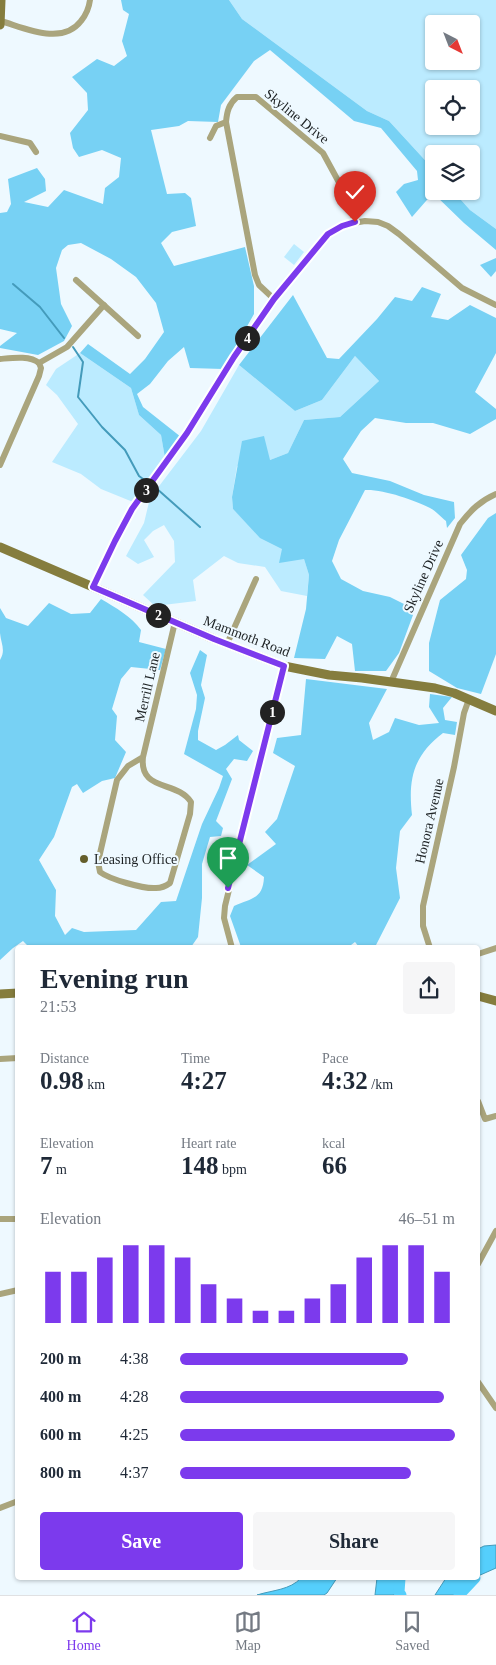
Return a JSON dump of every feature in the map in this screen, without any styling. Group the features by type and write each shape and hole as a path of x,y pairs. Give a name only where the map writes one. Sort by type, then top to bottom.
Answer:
{"main road":[{"path":"0,25 1,0"},
{"name":"Mammoth Road","path":"0,547 226,644 284,666 314,672 435,688 469,699 496,711"},
{"path":"0,994 15,993"},
{"path":"480,996 496,1000"}],"street":[{"path":"0,21 52,35 65,33 72,30 87,14 90,0"},
{"name":"Skyline Drive","path":"210,138 216,126 226,122 226,112 231,102 237,97 256,98 323,152 348,199 355,222"},
{"path":"226,122 255,274 259,285 274,299"},
{"path":"0,136 30,143 36,152"},
{"path":"93,587 132,509 187,433 234,357 274,299 328,234 342,226 355,222 378,222 388,226 462,288 496,305"},
{"path":"76,280 138,336"},
{"path":"39,363 67,347 104,305"},
{"path":"0,359 30,358 36,360 40,368 39,376 0,465"},
{"name":"Skyline Drive","path":"391,682 460,524 472,509 483,500 496,494"},
{"path":"226,644 256,579"},
{"name":"Merrill Lane","path":"143,757 175,622"},
{"path":"231,945 224,918 224,906 284,666"},
{"name":"Honora Avenue","path":"429,945 423,926 423,906 464,713 469,699"},
{"path":"143,757 143,770 147,777 153,782 180,792 191,802 190,814 170,883 161,888 150,888 108,877 100,872 98,867 98,856 117,780 128,766 143,757"},
{"path":"480,953 496,948"},
{"path":"0,1059 14,1058"},
{"path":"480,1110 486,1119 496,1116"},
{"path":"0,1219 15,1219"},
{"path":"480,1260 496,1231"},
{"path":"0,1294 15,1291"},
{"path":"480,1385 496,1408"},
{"path":"0,1508 15,1502"}],"shaded area":[{"path":"121,0 229,0 242,19 367,111 389,121 425,160 425,200 427,200 412,217 396,192 404,184 418,180 417,171 381,128 354,121 270,50 254,61 221,105 218,122 188,121 179,126 151,130 167,194 185,193 191,198 196,226 172,232 161,243 174,266 245,247 254,286 254,314 223,369 190,368 184,347 168,361 150,384 137,394 143,407 181,437 165,458 161,435 139,415 131,388 80,353 88,344 130,374 145,359 164,332 156,303 136,277 111,259 81,243 68,245 62,250 56,268 61,304 72,326 64,341 38,355 0,348 17,333 0,329 0,213 7,212 11,204 8,179 37,168 45,179 46,191 24,202 48,207 64,190 103,204 105,188 119,177 121,158 102,150 79,157 73,148 70,133 88,110 87,93 72,77 97,59 114,66 127,56 122,41 129,14 123,10"},
{"path":"229,0 496,0 496,229 470,210 461,200 480,200 480,145 425,145 425,160 389,121 367,111 242,19"},
{"path":"440,200 461,200 470,210 496,229 496,250"},
{"path":"294,244 304,252 294,265 284,257"},
{"path":"496,258 496,271 491,277 480,265"},
{"path":"422,287 441,294 431,317 448,320 470,305 496,318 496,353 475,392 496,409 496,419 470,434 433,423 406,423 375,418 361,431 343,459 352,473 390,481 424,495 454,502 455,518 447,528 446,521 430,508 389,493 365,490 339,540 332,561 341,579 363,591 390,597 410,607 413,615 399,653 386,671 355,671 352,644 337,636 325,659 294,658 306,609 309,575 304,559 279,563 282,549 260,538 233,509 232,497 242,441 264,436 270,460 288,453 304,420 340,417 379,381 355,356 322,400 295,411 239,365 293,295 327,358 339,359 395,297 412,301"},
{"path":"80,353 131,388 139,415 161,435 165,458 133,502 101,489 81,474 52,462 78,424 57,395 46,385 56,369"},
{"path":"355,356 379,381 340,417 304,420 288,453 270,460 237,466 232,497 233,509 260,537 304,559 309,575 307,596 281,591 265,567 238,563 224,556 193,580 196,601 155,606 143,595 175,562 174,541 164,525 153,531 144,540 154,557 138,564 126,556 144,523 150,498 201,431 239,365 295,411 322,400"},
{"path":"496,513 496,654 481,694 457,688 429,671 429,643 440,600 466,579 467,570 461,555 488,518"},
{"path":"101,599 123,613 137,625 141,630 139,642 166,649 160,670 131,667 121,679 112,709 117,716 115,740 126,752 115,778 102,781 83,793 77,784 72,787 54,837 39,860 56,890 55,916 65,935 72,928 84,932 136,930 161,902 176,901 202,824 223,776 184,754 196,709 197,695 190,673 200,650 207,655 201,685 205,698 198,740 216,750 238,735 239,740 253,751 247,761 234,759 226,769 232,779 216,821 223,828 221,836 210,837 202,864 202,898 198,937 192,945 27,945 23,941 15,945 0,960 0,660 3,650 0,633 0,608 6,618 28,626 49,603 71,614 90,613"},
{"path":"306,679 387,689 369,723 373,740 389,732 395,718 419,725 439,723 429,707 430,694 452,697 443,708 445,720 457,722 455,735 443,733 425,750 415,769 411,790 412,815 400,831 396,868 400,898 376,945 357,945 355,942 351,945 240,945 230,916 234,906 255,897 261,890 264,877 247,865 276,844 265,832 277,819 295,766 273,753 277,738 301,735"},
{"path":"496,1545 496,1568 480,1575 480,1548"},
{"path":"299,1580 336,1580 324,1595 257,1595 286,1587"},
{"path":"377,1580 399,1580 394,1595 375,1595"},
{"path":"445,1580 469,1580 464,1584 462,1592 464,1595 435,1595"}],"waterway":[{"path":"13,284 40,307 64,338"},
{"path":"73,347 83,362 78,397 102,427 125,450 139,476 147,482"},
{"path":"156,488 200,527"},
{"path":"400,1580 399,1592 401,1595"},
{"path":"459,1595 473,1580"}],"place":[{"name":"Leasing Office","path":"84,859"}],"route":[{"path":"228,888 284,666 214,639 93,587 132,509 187,433 234,357 274,299 328,234 342,226 355,222"}]}
